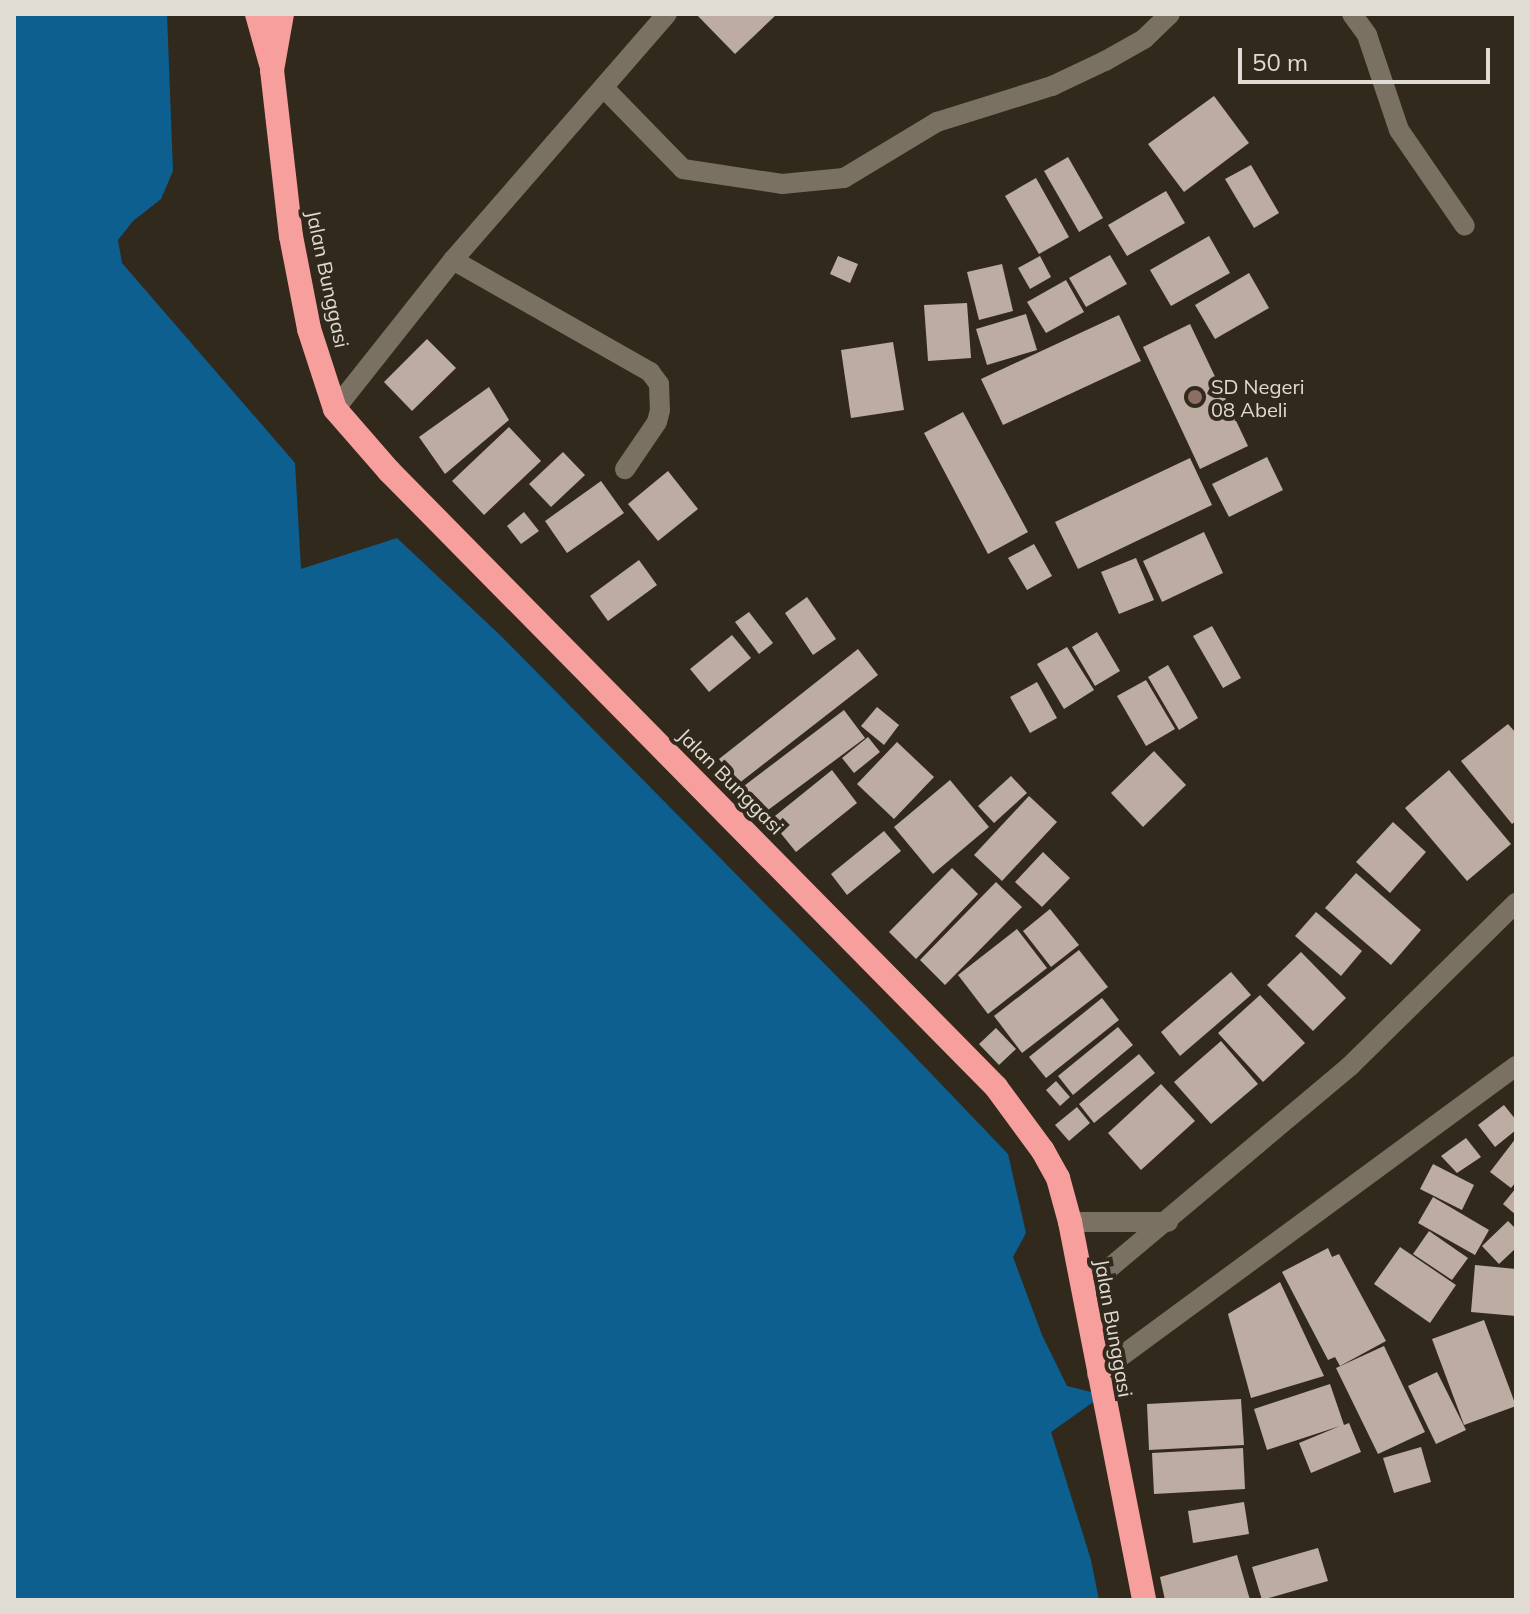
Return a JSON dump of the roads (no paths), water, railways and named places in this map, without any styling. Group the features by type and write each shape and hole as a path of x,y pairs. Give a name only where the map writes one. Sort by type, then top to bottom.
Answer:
{"highway":[{"path":"257,14 272,70"},
{"name":"Jalan Bunggasi","path":"282,14 272,70 291,236 309,329 335,409 389,471 996,1087 1058,1178 1070,1222 1097,1374 1144,1600"}],"street":[{"path":"335,409 453,260 667,14"},
{"path":"604,88 683,169 782,184 844,178 937,122 1052,86 1105,61 1144,39 1170,14"},
{"path":"1352,14 1367,35 1399,130 1465,226"},
{"path":"453,260 650,372 659,384 657,422 625,469"},
{"path":"1082,1291 1168,1222 1350,1066 1516,903"},
{"path":"1097,1374 1516,1066"},
{"path":"1070,1222 1168,1222"}],"water":[{"path":"14,14 167,14 173,171 161,199 133,221 118,240 122,263 295,463 301,569 397,538 502,637 1008,1154 1026,1233 1013,1257 1042,1335 1067,1386 1103,1395 1051,1432 1091,1560 1099,1600 14,1600"}],"place":[{"name":"SD Negeri 08 Abeli","path":"1195,397"}]}
